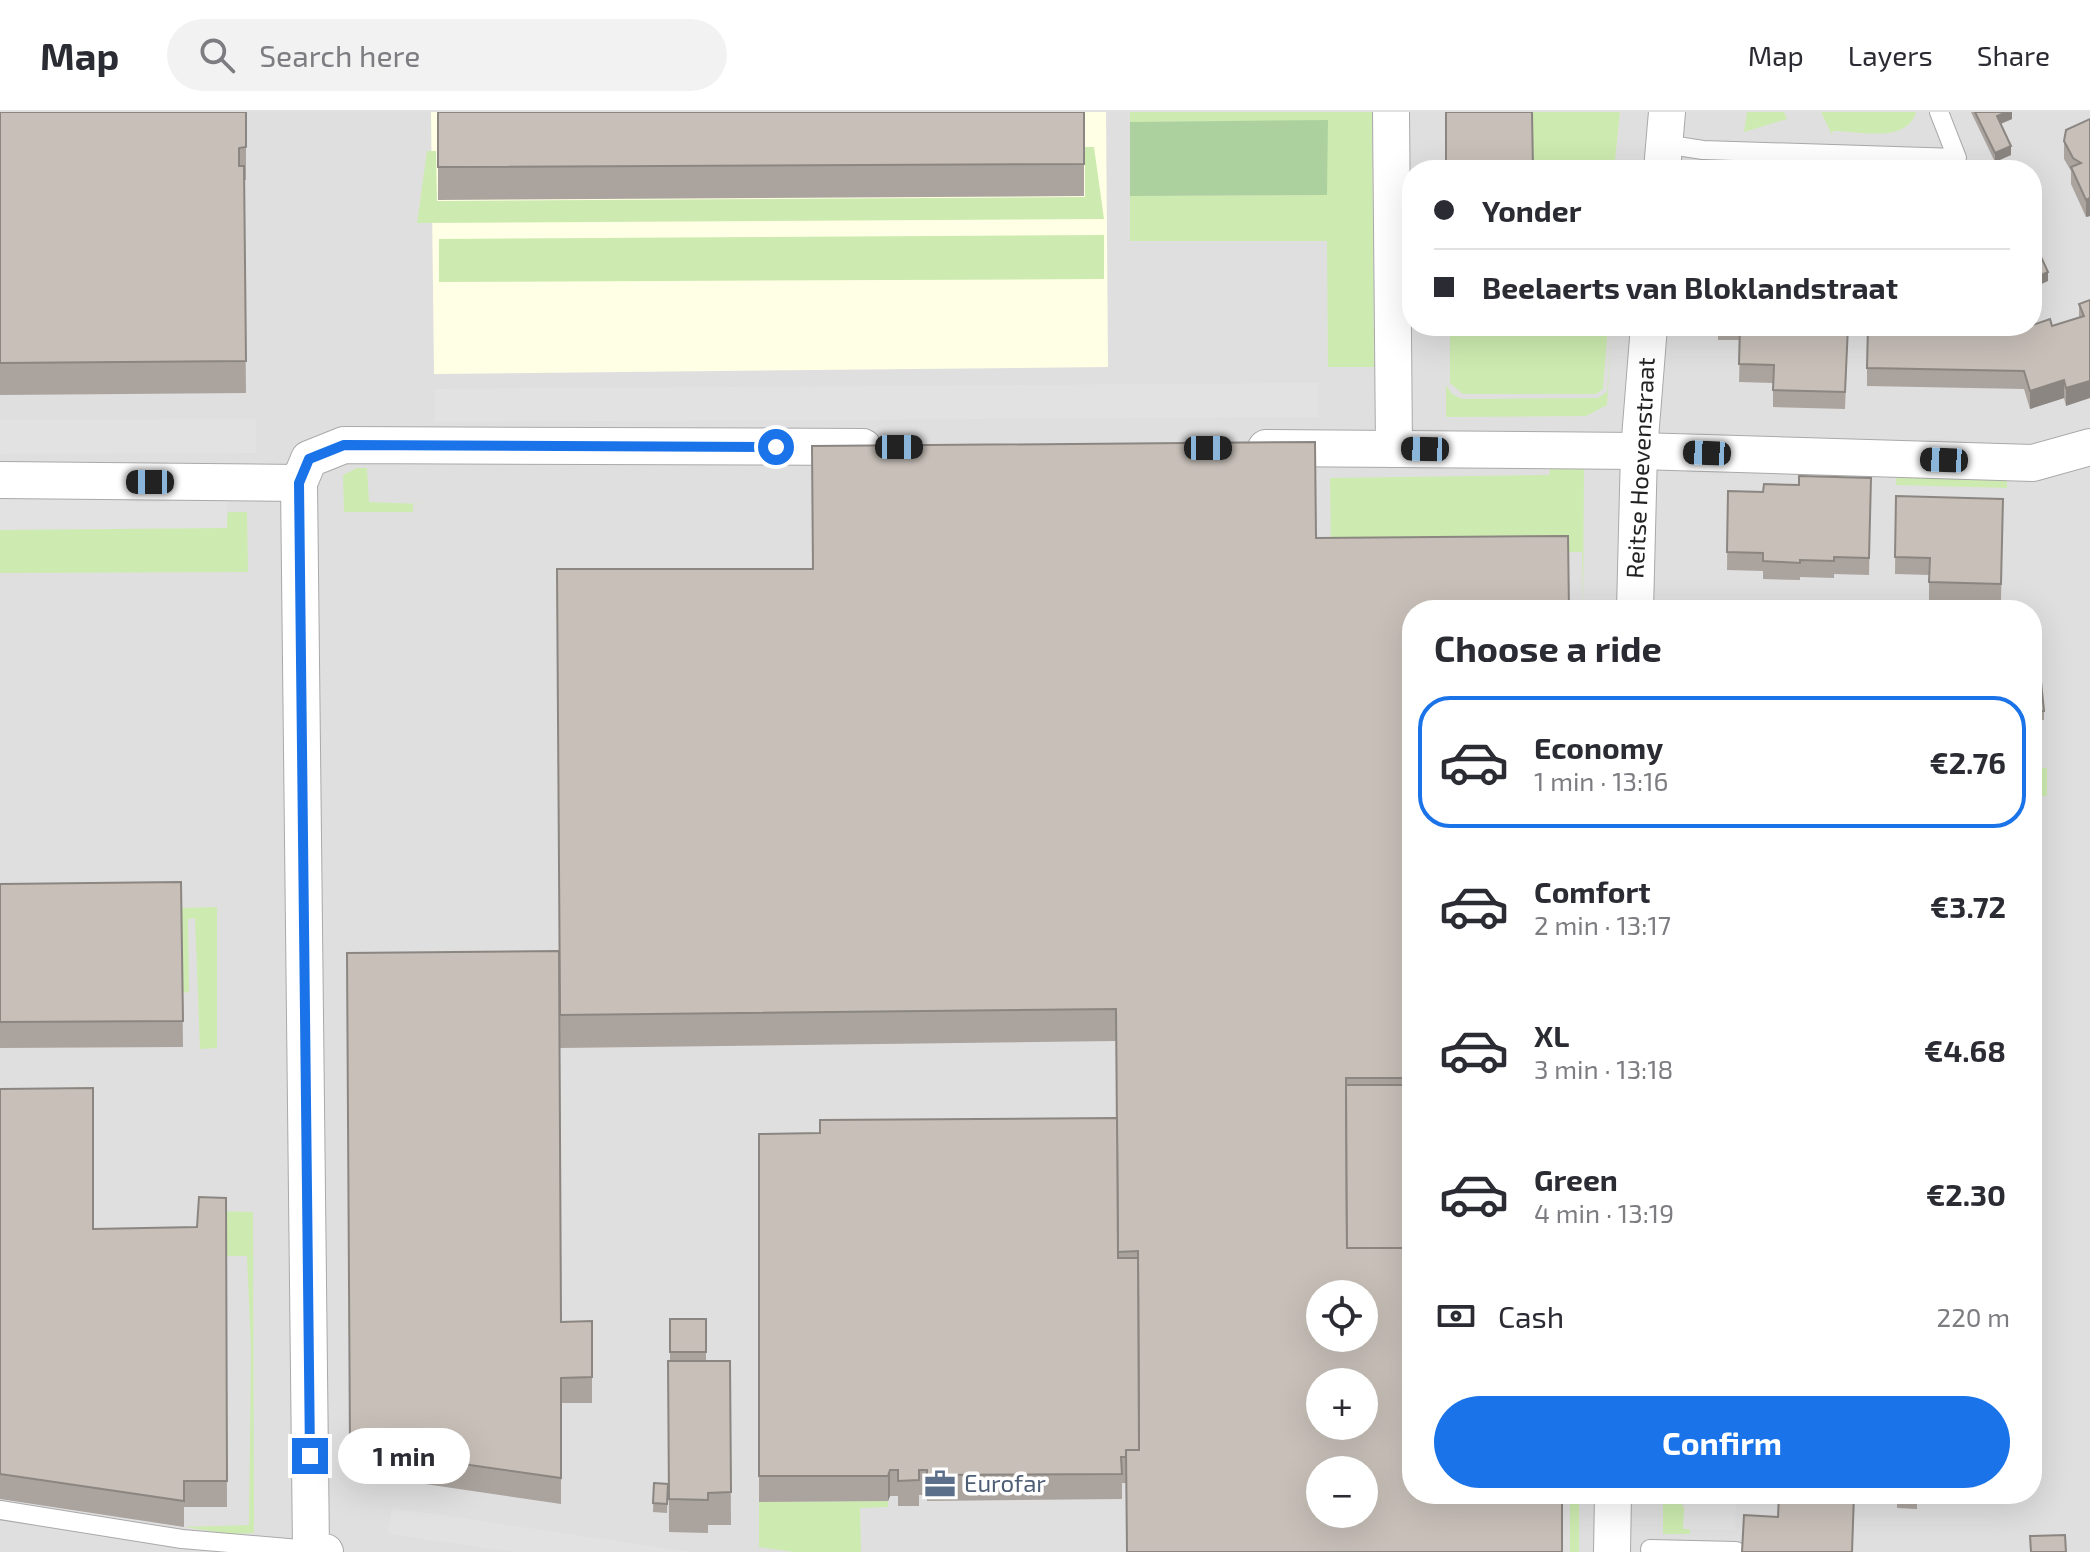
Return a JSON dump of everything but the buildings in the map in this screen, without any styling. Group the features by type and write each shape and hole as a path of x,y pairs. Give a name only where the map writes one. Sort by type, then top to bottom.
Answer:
{"street":[{"path":"1391,112 1394,449"},
{"name":"Reitse Hoevenstraat","path":"1635,600 1639,451 1648,336"},
{"path":"318,1551 299,483 309,459 344,445 895,447"},
{"path":"1239,448 1639,451 2033,463 2090,447"},
{"path":"0,480 299,483"},
{"path":"1612,1552 1613,1504"}],"lane":[{"path":"1664,142 1703,150 1957,158 1939,112"},
{"path":"0,1510 182,1539 318,1551"},
{"path":"1650,1549 1736,1551"}],"shaded area":[{"path":"0,112 2090,112 2090,1552 0,1552"},
{"path":"431,112 1106,112 1108,367 434,374"},
{"path":"1318,383 1318,417 435,422 435,389"},
{"path":"256,419 256,453 0,454 0,420"},
{"path":"227,494 227,528 0,530 0,496"},
{"path":"1684,1504 1736,1504 1735,1530 1683,1529"},
{"path":"392,1508 691,1552 513,1552 388,1534"}],"green space":[{"path":"1130,112 1372,112 1374,367 1328,367 1327,241 1130,241 1130,196 1327,195 1327,121 1130,122"},
{"path":"1532,112 1620,112 1615,160 1532,160"},
{"path":"1747,112 1784,112 1787,119 1744,132"},
{"path":"1821,112 1916,112 1911,122 1893,132 1833,131 1832,135"},
{"path":"1328,120 1327,195 1130,196 1130,122"},
{"path":"1085,147 1094,147 1104,219 417,223 427,151 436,151 437,201 1085,197"},
{"path":"1104,235 1104,279 439,282 439,239"},
{"path":"1450,336 1607,336 1603,389 1596,394 1463,394 1450,383"},
{"path":"1611,336 1607,405 1586,416 1446,417 1446,385 1452,394 1462,399 1598,398 1607,392"},
{"path":"1551,464 1584,467 1583,600 1582,552 1331,553 1330,478 1549,475"},
{"path":"357,468 367,468 369,502 423,504 413,504 413,512 344,512 343,475"},
{"path":"1897,472 2007,474 2007,488 1896,485"},
{"path":"228,512 247,512 248,572 0,573 0,529 226,527"},
{"path":"2042,768 2047,768 2047,796 2042,796"},
{"path":"217,907 217,1048 200,1049 195,918 188,919 189,992 182,993 181,908"},
{"path":"213,1211 253,1212 254,1533 230,1534 184,1527 249,1525 251,1349 247,1256 226,1256"},
{"path":"888,1501 888,1507 860,1508 861,1552 794,1552 759,1547 759,1502"},
{"path":"1570,1504 1579,1504 1579,1552 1570,1552"},
{"path":"1663,1504 1682,1504 1682,1507 1689,1508 1690,1534 1663,1534"}],"place":[{"name":"Eurofar","path":"940,1484"}],"route":[{"path":"310,1456 299,483 309,459 344,445 776,447"}]}
